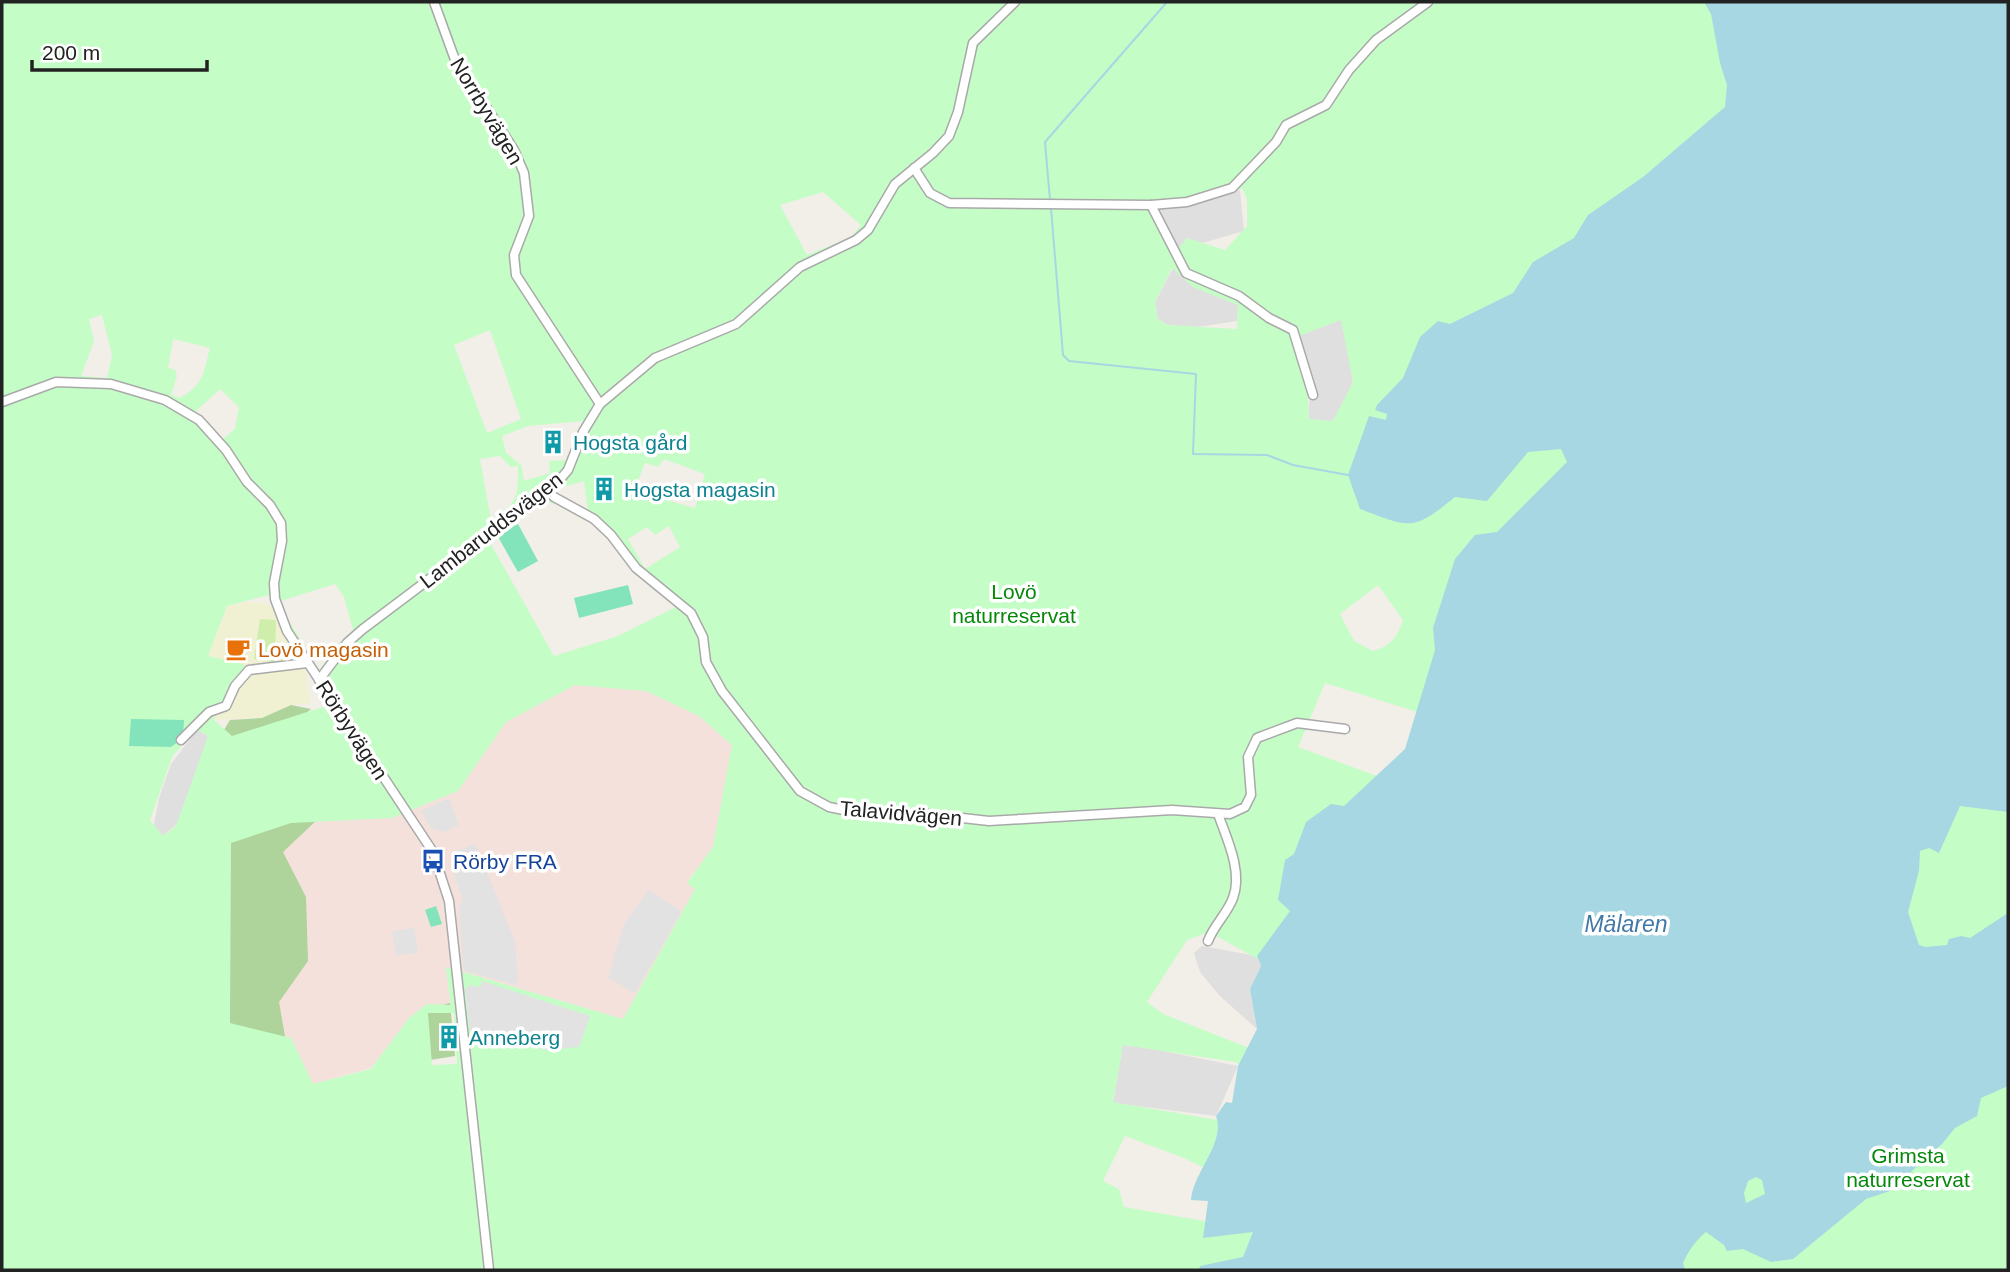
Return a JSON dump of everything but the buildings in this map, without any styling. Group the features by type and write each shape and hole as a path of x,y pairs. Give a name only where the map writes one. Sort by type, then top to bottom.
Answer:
{"street":[{"name":"Norrbyvägen","path":"434,2 454,57 514,150 524,173 529,216 514,255 516,275 600,404"},
{"name":"Lambaruddsvägen","path":"319,680 347,643 363,629 547,490 568,470 583,432 600,404 655,358 736,324 800,267 856,240 868,230 890,190 949,136 961,101 973,43 1015,2"},
{"path":"914,168 930,193 949,203 1151,205 1187,202 1231,188 1276,142 1286,125 1326,105 1349,70 1376,40 1428,2"},
{"path":"1151,205 1186,273 1239,296 1269,318 1293,330 1313,395"},
{"name":"Rörbyvägen","path":"2,402 55,382 111,384 165,400 199,420 226,450 247,482 270,505 281,523 283,534 275,570 275,599 287,631 438,860 449,901 463,1018 485,1270"},
{"name":"Talavidvägen","path":"547,490 554,497 588,514 611,535 636,569 691,613 704,637 706,662 719,687 800,791 823,804 854,812 927,814 989,821 1172,810 1218,814 1238,811 1248,801 1252,787 1249,752 1257,738 1297,723 1345,729"},
{"path":"181,740 209,712 226,706 236,686 249,670 307,663"},
{"path":"1208,941 1230,903 1236,885 1234,859 1218,814"}],"shaded area":[{"path":"1240,190 1244,231 1178,250 1155,207 1178,207"},
{"path":"1173,268 1194,287 1239,304 1237,321 1198,327 1168,325 1158,319 1155,302"},
{"path":"1341,313 1353,382 1346,422 1308,420 1311,379 1299,333"},
{"path":"575,685 646,691 699,716 732,745 713,847 687,882 696,889 623,1019 446,967 451,1005 427,1004 409,1018 371,1068 313,1084 291,1038 230,1024 231,843 497,732 506,722"},
{"path":"198,729 217,741 180,821 163,836 152,834 159,798 171,764"},
{"path":"449,798 459,826 443,832 431,828 421,811"},
{"path":"476,844 515,942 518,979 515,985 465,971 463,967 459,907 463,899 450,863 456,851"},
{"path":"649,890 682,911 635,993 608,978 624,924"},
{"path":"414,927 418,953 396,955 392,932"},
{"path":"1202,946 1257,956 1261,966 1250,989 1257,1029 1220,996 1200,972 1194,953"},
{"path":"482,981 590,1016 579,1047 546,1050 470,1031 465,989 470,985 480,987"},
{"path":"1123,1043 1238,1066 1216,1116 1113,1103"}],"green space":[{"name":"Lovö naturreservat","path":"2,2 1952,2 1425,1270 2,1270","holes":["1242,188 1247,200 1247,226 1225,250 1187,238 1176,251 1156,209 1157,205 1212,200","823,192 861,225 851,237 807,255 780,205","1172,268 1193,287 1238,305 1237,329 1167,325 1158,319 1155,302","102,315 112,355 107,378 81,376 94,341 89,319","1341,320 1353,382 1333,421 1309,419 1306,361 1299,336","490,330 521,419 487,433 454,345","173,339 210,348 204,372 194,388 180,398 171,395 177,376 175,370 168,368","220,389 239,407 235,429 223,439 194,413","583,421 566,460 549,461 550,473 524,481 521,465 506,453 502,436 528,426","500,456 511,467 518,466 517,492 507,508 491,520 480,459","664,459 705,474 695,508 634,491 645,463 658,467","584,481 588,512 557,497 557,489","538,502 559,505 598,525 633,556 678,606 618,636 554,656 488,539","669,526 680,547 645,569 628,539 647,527 655,535","335,584 344,597 353,630 336,646 319,671 285,614 281,601","1378,585 1403,620 1392,640 1373,651 1354,641 1340,614","268,595 283,620 280,626 314,677 326,706 232,736 213,719 235,690 246,669 243,664 208,656 227,606","1325,683 1433,717 1396,783 1298,747","575,685 646,691 699,716 732,745 713,847 687,883 695,889 623,1019 446,967 451,1005 427,1004 409,1018 371,1069 313,1084 291,1038 230,1023 231,843 291,823 392,818 458,791 506,722","196,729 208,736 176,826 163,836 150,820 172,757","1209,932 1283,973 1249,1048 1163,1014 1147,1002 1187,940","428,1013 454,1013 457,1064 432,1065","1123,1045 1235,1062 1252,1070 1241,1124 1113,1102","1125,1136 1184,1158 1221,1176 1210,1222 1124,1207 1119,1189 1103,1181"]},
{"name":"Grimsta naturreservat","path":"2008,262 2008,1270 1561,1270"},
{"path":"518,524 538,561 518,572 497,535"},
{"path":"628,585 633,604 579,618 574,598"},
{"path":"244,602 264,603 273,607 306,669 310,704 291,705 262,718 214,720 208,656 228,606"},
{"path":"260,619 276,620 275,663 254,659"},
{"path":"291,705 311,709 300,719 319,818 283,852 306,897 308,961 279,1002 287,1048 100,976 171,860 200,769 230,720 262,718"},
{"path":"131,719 184,720 183,738 171,747 129,746"},
{"path":"436,906 442,924 431,927 425,910"},
{"path":"450,1003 455,1056 373,1069 427,1009"}],"water":[{"name":"Mälaren","path":"1704,2 2008,2 2008,812 1960,806 1939,853 1929,848 1920,851 1919,871 1908,912 1919,945 1926,947 1947,945 1949,939 1961,936 1970,938 2008,913 2008,1086 1981,1098 1977,1116 1955,1128 1942,1144 1890,1191 1866,1199 1793,1259 1771,1262 1743,1249 1727,1251 1724,1245 1706,1232 1683,1263 1685,1270 1199,1270 1200,1266 1243,1257 1253,1232 1203,1238 1208,1201 1191,1200 1197,1179 1217,1137 1216,1116 1226,1102 1232,1103 1238,1066 1257,1029 1250,989 1261,966 1257,956 1290,911 1278,900 1285,860 1294,854 1306,822 1331,804 1344,806 1405,749 1435,650 1433,628 1455,559 1475,535 1497,532 1567,462 1561,449 1528,452 1487,501 1455,497 1419,521 1401,523 1360,509 1348,475 1369,416 1386,420 1387,414 1375,410 1377,405 1403,378 1420,337 1438,321 1450,324 1513,293 1533,262 1574,238 1588,215 1643,177 1725,107 1727,85 1711,14","holes":["1756,1177 1762,1180 1765,1194 1746,1203 1744,1193 1748,1181"]}],"waterway":[{"path":"1050,200 1045,142 1167,2"},
{"path":"1051,208 1063,355 1069,361 1196,374 1193,454 1267,455 1293,465 1348,475"}],"place":[{"name":"Hogsta gård","path":"553,442"},
{"name":"Hogsta magasin","path":"604,489"},
{"name":"Lovö magasin","path":"238,649"},
{"name":"Rörby FRA","path":"433,861"},
{"name":"Anneberg","path":"449,1037"}]}
